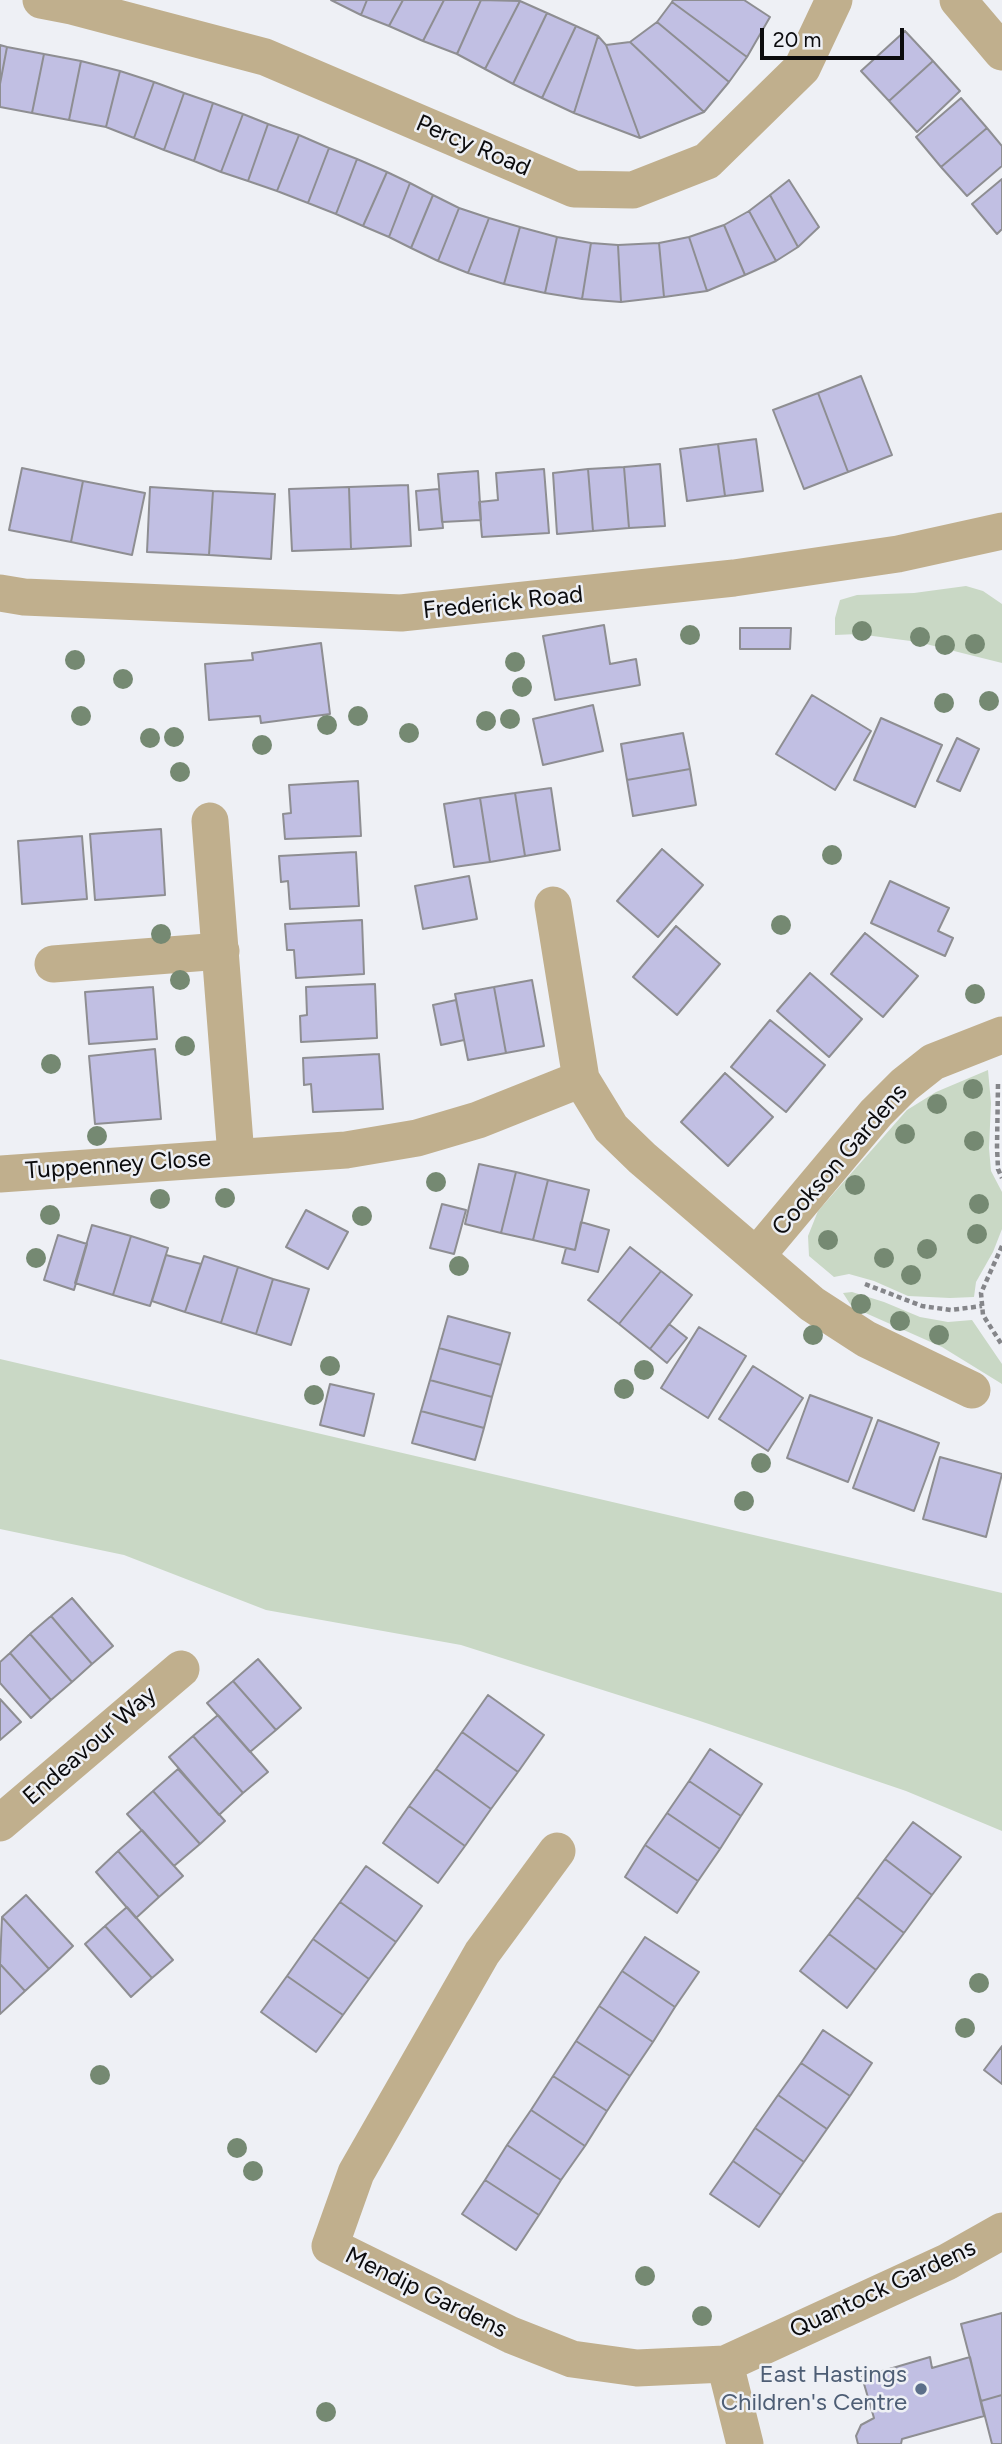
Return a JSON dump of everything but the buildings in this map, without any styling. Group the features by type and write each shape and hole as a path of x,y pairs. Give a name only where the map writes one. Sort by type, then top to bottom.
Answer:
{"street":[{"name":"Percy Road","path":"41,0 265,57 573,189 633,190 707,161 802,68 834,0"},
{"path":"958,0 1002,52"},
{"name":"Frederick Road","path":"0,593 24,597 401,613 734,578 898,554 1002,531"},
{"name":"Tuppenney Close","path":"209,821 236,1156"},
{"name":"Cookson Gardens","path":"553,905 581,1079 611,1128 812,1304 866,1339 972,1390"},
{"path":"53,964 221,951"},
{"name":"Cookson Gardens","path":"757,1255 876,1113 904,1085 933,1062 999,1037"},
{"name":"Tuppenney Close","path":"0,1174 346,1150 416,1139 478,1120 581,1079"},
{"name":"Endeavour Way","path":"0,1824 181,1669"},
{"name":"Mendip Gardens","path":"557,1851 482,1954 382,2127 356,2173 330,2246 512,2335 572,2359 637,2368 724,2364"},
{"name":"Quantock Gardens","path":"724,2364 947,2262 1002,2231"},
{"path":"724,2364 745,2444"}],"path":[{"path":"999,1037 998,1158 1002,1178"},
{"path":"1002,1246 981,1293 983,1315 1002,1345"},
{"path":"812,1304 841,1282 855,1280 922,1306 951,1310 982,1306"}],"green space":[{"path":"966,586 983,591 1002,604 1002,663 918,642 858,634 835,635 835,618 840,600 857,595 914,593"},
{"path":"988,1070 991,1171 1002,1192 1002,1229 976,1282 974,1297 908,1296 874,1281 849,1274 834,1277 809,1256 808,1236 818,1211 907,1110 936,1092"},
{"path":"852,1292 920,1317 948,1322 972,1320 1002,1364 1002,1384 942,1347 852,1307 843,1293"},
{"path":"0,1359 1002,1593 1002,1831 906,1791 697,1720 461,1645 266,1610 124,1555 0,1529"}],"place":[{"name":"East Hastings Children's Centre","path":"921,2389"}]}
